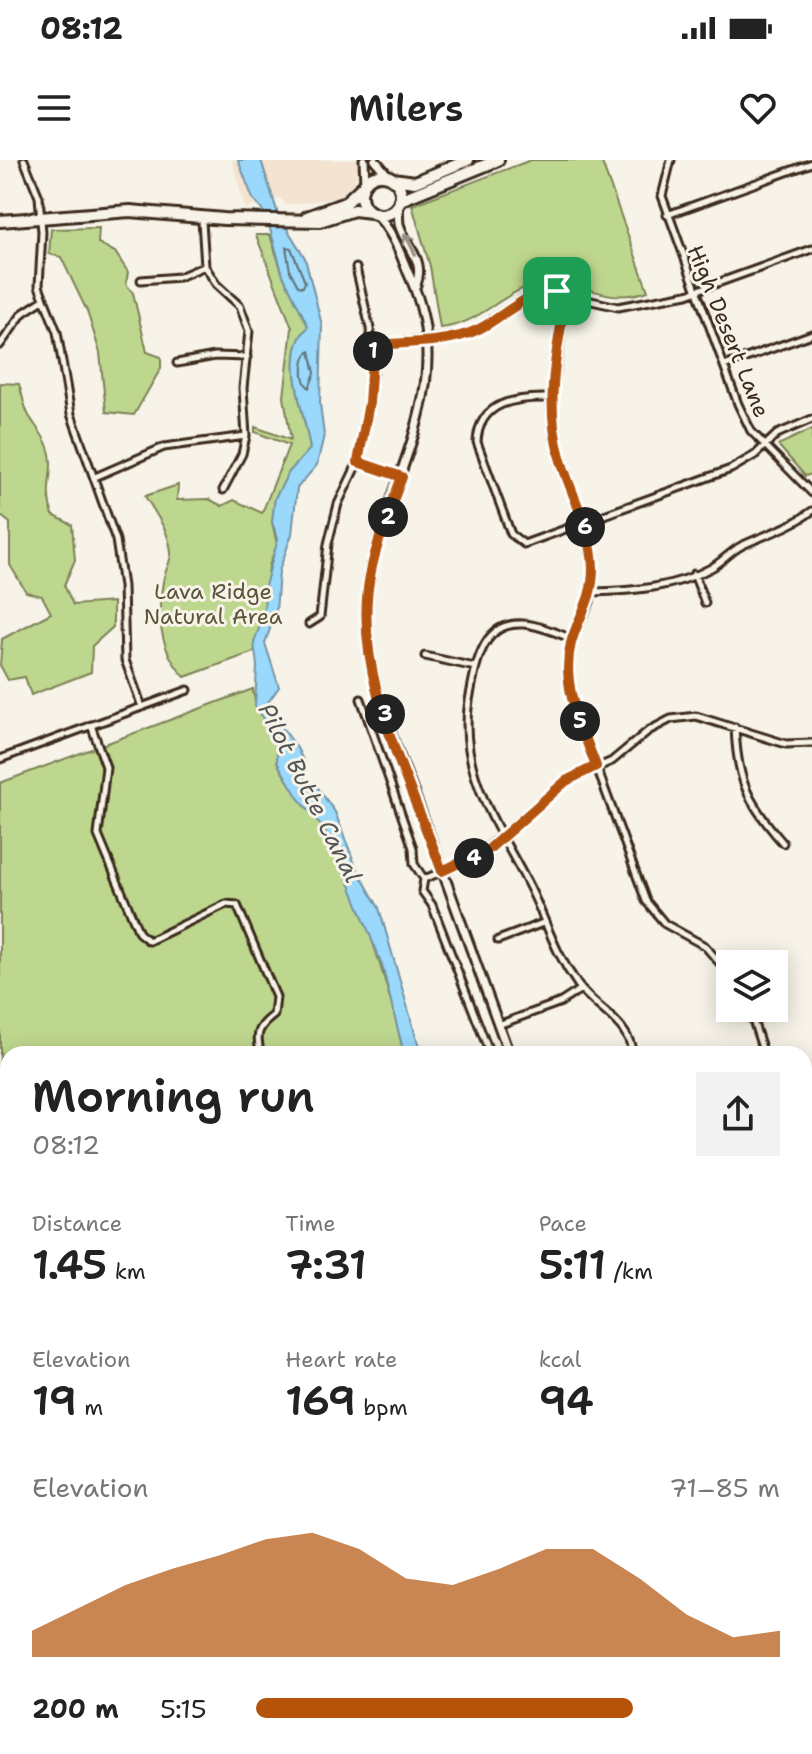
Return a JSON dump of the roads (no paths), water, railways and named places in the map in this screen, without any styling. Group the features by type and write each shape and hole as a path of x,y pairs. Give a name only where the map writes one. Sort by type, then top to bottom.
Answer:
{"highway":[{"path":"302,220 345,203 373,176 415,182 468,160"},
{"path":"0,221 41,216 175,213 224,219 327,220 354,210 388,213 399,202 498,160"},
{"path":"391,178 400,188 399,202"},
{"path":"364,184 361,198 373,213"},
{"path":"118,214 128,218 224,219"}],"main road":[{"path":"364,160 364,184"},
{"path":"375,160 391,178"},
{"path":"399,202 400,225 415,251 418,267 416,285"},
{"path":"373,213 394,237 416,285 426,340 424,400 370,576 368,646 376,689 506,1046"}],"street":[{"path":"24,160 35,182 41,216 38,270 43,300 57,332 71,414 118,551 124,650 142,707"},
{"name":"High Desert Lane","path":"671,160 662,185 667,215 745,422 812,493"},
{"path":"667,215 812,163"},
{"path":"202,221 205,266 244,314 249,331 243,388 246,436 242,454 223,490"},
{"path":"373,345 473,332 533,295 547,291 618,307 695,292 812,249"},
{"path":"141,280 179,277 205,266"},
{"path":"309,624 320,617 328,544 338,504 358,462 369,403 373,345 356,268"},
{"path":"567,294 550,398 560,460 591,550 592,592 572,639 567,678 646,901 665,924 705,946 716,959"},
{"path":"0,345 23,313 43,300"},
{"path":"724,366 812,334"},
{"path":"177,363 215,356 247,357"},
{"path":"550,398 515,399 490,410 480,424 477,442 516,541 524,544 731,469 777,434 812,419"},
{"path":"95,477 164,447 246,436"},
{"path":"358,462 402,477"},
{"path":"592,592 649,589 694,574 710,568 744,545 788,528 812,511"},
{"path":"694,574 705,603"},
{"path":"572,639 541,626 510,625 486,641 475,667 467,705 466,742 476,782 500,837 529,885 556,953 581,989 620,1024 630,1046"},
{"path":"425,656 475,667"},
{"path":"0,759 188,690"},
{"path":"361,699 413,848 414,864 424,879 422,891 432,905 487,1046"},
{"path":"424,879 475,858 566,781 624,753 648,731 671,719 696,716 786,744 812,743"},
{"path":"91,725 106,767 98,835 139,933 149,941 226,904 237,905 276,997 274,1015 261,1025 256,1036 259,1046"},
{"path":"735,727 746,793 783,843"},
{"path":"498,940 543,923"},
{"path":"498,1025 561,1002 581,989"},
{"path":"754,1022 761,1046"}],"water":[{"name":"Pilot Butte Canal","path":"238,160 261,160 278,214 305,258 322,325 320,404 324,435 317,465 297,488 292,534 279,571 276,612 265,643 279,687 266,705 297,748 305,764 305,780 318,788 335,812 356,867 379,908 419,1046 402,1046 382,965 348,880 324,829 298,798 277,762 277,737 255,706 257,666 254,642 264,615 265,586 278,539 272,522 275,498 289,472 310,449 295,376 296,348 308,326 283,275 266,215 253,199"}],"park label":[{"name":"Lava Ridge Natural Area","path":"213,604"}]}
